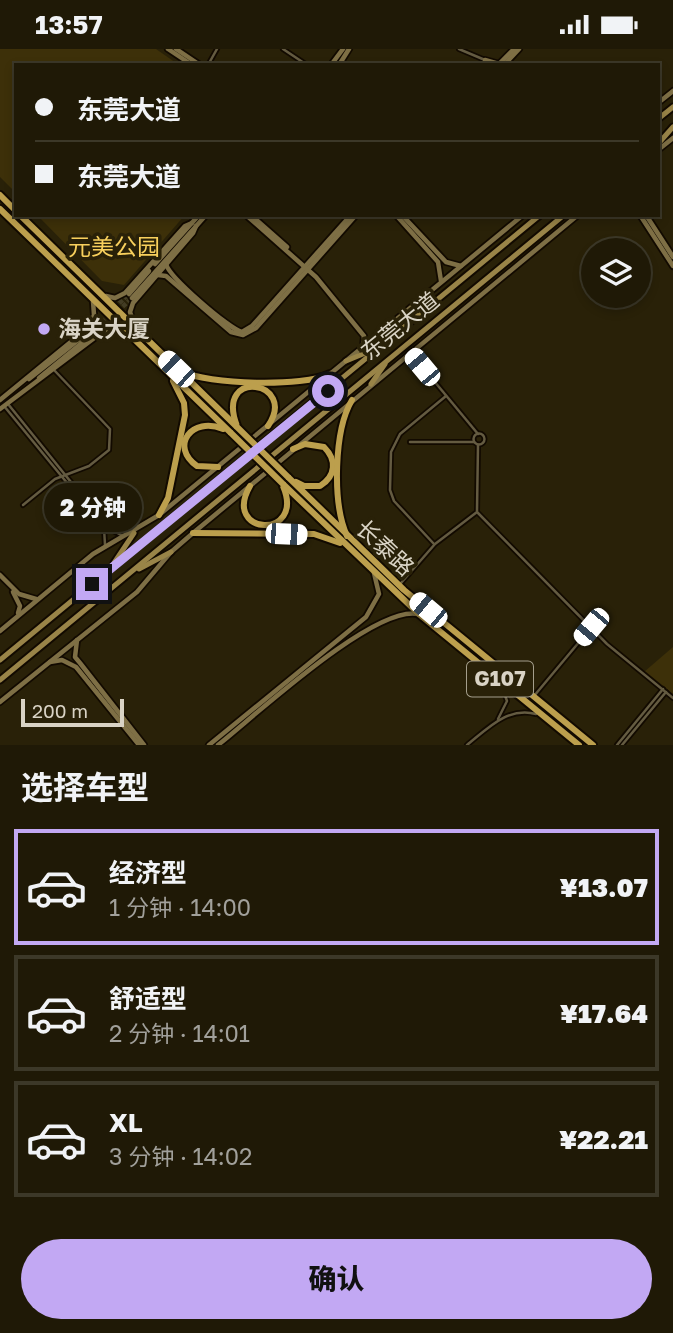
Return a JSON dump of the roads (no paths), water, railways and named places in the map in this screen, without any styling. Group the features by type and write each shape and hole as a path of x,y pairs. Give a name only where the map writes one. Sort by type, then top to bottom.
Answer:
{"highway":[{"path":"0,195 14,209"},
{"name":"G107","path":"0,209 283,484"},
{"name":"G107","path":"22,217 288,477"},
{"path":"176,369 213,381 310,381 330,375"},
{"path":"159,515 168,498 185,415 184,403 169,373"},
{"path":"237,428 232,412 234,398 242,389 253,386 265,390 274,399 275,415 268,426"},
{"path":"348,543 338,501 341,425 352,400"},
{"path":"218,467 204,469 191,463 185,453 188,435 197,426 203,425 231,433"},
{"path":"288,477 313,488 328,481 333,470 332,458 324,446 305,444 293,449"},
{"name":"长泰路","path":"288,477 374,572 420,615 579,745"},
{"path":"250,486 243,501 246,515 258,524 269,525 279,521 286,512 287,499 283,484"},
{"name":"长泰路","path":"283,484 348,543 593,745"},
{"path":"193,533 314,534 348,543"}],"main road":[{"path":"660,142 673,126"},
{"name":"东莞大道","path":"0,660 538,217"},
{"name":"东莞大道","path":"0,680 562,217"},
{"path":"346,361 382,346"},
{"path":"371,384 391,356"},
{"path":"110,569 131,534"},
{"path":"130,574 171,552"}],"street":[{"path":"168,49 189,63"},
{"path":"176,49 197,63"},
{"path":"283,49 304,63"},
{"path":"459,49 493,63"},
{"path":"501,63 517,49"},
{"path":"99,292 115,298 130,297 158,275 198,217"},
{"path":"136,329 130,312 130,297 203,217"},
{"path":"248,217 307,267 364,335 363,348"},
{"path":"253,217 307,267 365,333 378,335"},
{"path":"166,264 170,273 202,302 232,328 242,332 253,326 351,217"},
{"path":"398,217 438,262 442,271 438,285"},
{"path":"403,217 446,262 461,266"},
{"path":"0,631 104,548 159,515 521,217"},
{"path":"0,702 137,592 171,552 193,533 576,217"},
{"path":"644,217 673,257"},
{"path":"644,217 673,266"},
{"path":"158,275 166,276 230,332 243,335 256,328 307,267"},
{"path":"0,399 54,370 93,331 93,300"},
{"path":"131,534 113,533 108,528 4,406 93,331 114,331 132,338"},
{"path":"410,352 485,440 478,445"},
{"path":"23,505 63,475 89,466 109,450 110,429 54,370"},
{"path":"435,544 394,501 390,489 391,452 400,434 446,396"},
{"path":"474,442 478,434"},
{"path":"410,442 474,442 478,445"},
{"path":"478,445 477,512 591,627 673,698"},
{"path":"63,475 104,528 104,548"},
{"path":"398,585 435,544 477,512"},
{"path":"209,745 366,617 379,594 374,572"},
{"path":"0,575 11,588 20,606 17,616"},
{"path":"11,588 23,596 37,599"},
{"path":"218,745 356,635 394,616 420,615"},
{"path":"534,696 591,627"},
{"path":"78,638 75,657 141,745"},
{"path":"49,662 62,660 76,667 141,745"},
{"path":"496,676 507,696 506,708 496,722"},
{"path":"617,745 664,691"},
{"path":"622,745 664,691"},
{"path":"467,745 496,722 522,711 544,716"}],"tunnel":[{"path":"91,330 129,294"},
{"path":"94,333 132,298"}],"place":[{"name":"海关大厦","path":"44,329"}],"park label":[{"name":"元美公园","path":"114,247"}]}
